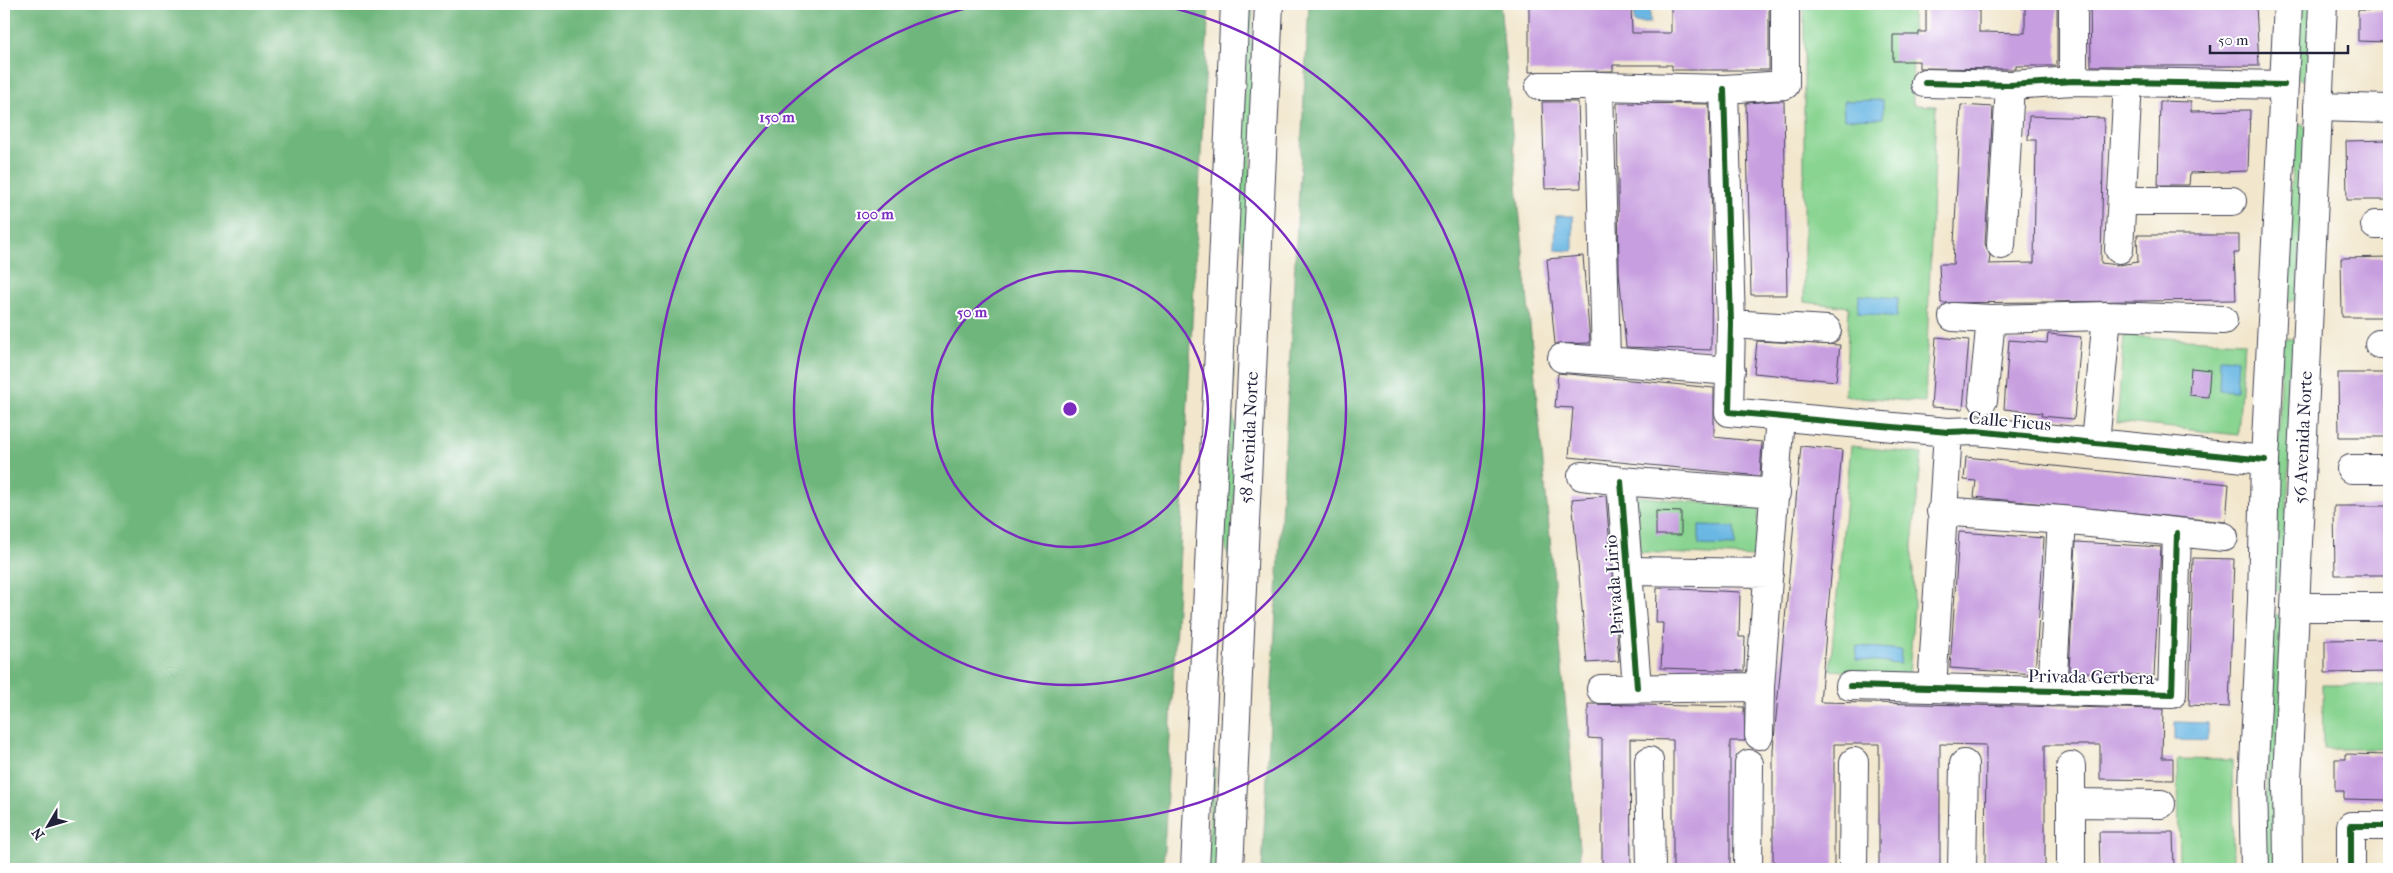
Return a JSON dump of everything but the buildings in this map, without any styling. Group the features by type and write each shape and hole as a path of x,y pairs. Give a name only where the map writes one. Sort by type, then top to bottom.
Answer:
{"street":[{"name":"58 Avenida Norte","path":"1195,869 1235,4"},
{"name":"58 Avenida Norte","path":"1229,869 1269,4"},
{"path":"1540,86 1724,88 1785,85 1785,4"},
{"path":"2073,4 2073,81"},
{"name":"56 Avenida Norte","path":"2255,869 2253,785 2262,600 2265,460 2288,4"},
{"name":"56 Avenida Norte","path":"2288,869 2287,780 2323,4"},
{"path":"1925,83 2010,85 2073,81 2128,82 2284,95 2318,107 2389,109"},
{"path":"2119,249 2128,82"},
{"path":"2001,245 2010,85"},
{"path":"1599,86 1606,361"},
{"path":"1562,358 1731,370 1724,88"},
{"path":"2123,201 2232,201"},
{"path":"2096,434 2107,316"},
{"path":"1953,317 1991,319 2107,316 2224,320"},
{"path":"2273,317 2307,320"},
{"path":"1983,400 1991,319"},
{"path":"1731,324 1827,330"},
{"path":"1219,332 1254,334"},
{"name":"Calle Ficus","path":"1731,370 1729,412 1752,414 1780,428 1947,445 1976,431 2096,434 2265,460"},
{"path":"1759,735 1760,687 1780,428"},
{"path":"1932,688 1941,511 1947,445"},
{"path":"2352,469 2389,469"},
{"path":"1582,476 1621,481 1776,493"},
{"name":"Privada Lirio","path":"1621,481 1637,687"},
{"path":"1941,511 2062,520 2177,533 2224,536"},
{"name":"Privada Gerbera","path":"2052,692 2062,520"},
{"name":"Privada Gerbera","path":"1850,686 2172,694 2177,533"},
{"name":"Privada Lirio","path":"1629,571 1769,573"},
{"path":"2262,600 2296,607 2389,607"},
{"path":"1601,689 1637,687 1760,687"},
{"path":"1203,690 1238,690"},
{"path":"1649,761 1651,869"},
{"path":"1853,869 1854,762"},
{"path":"1748,869 1749,764"},
{"path":"1962,869 1964,764"},
{"path":"2070,766 2071,869"},
{"path":"2071,804 2161,804"},
{"path":"2351,869 2351,826 2389,826"}],"green space":[{"path":"4,4 1209,4 1163,869 4,869"},
{"path":"1248,4 1253,4 1251,62 1257,82 1245,251 1238,229"},
{"path":"1309,4 1500,4 1581,869 1262,869"},
{"path":"1804,4 1912,4 1913,105 1936,106 1925,402 1845,396 1849,307 1804,302"},
{"path":"2298,4 2313,4 2310,76 2305,80 2299,79 2295,74"},
{"path":"2295,123 2303,124 2307,131 2298,292 2295,300 2289,301 2284,297"},
{"path":"2124,336 2244,342 2238,435 2117,422"},
{"path":"2286,338 2293,339 2297,343 2282,591 2274,590 2281,341"},
{"path":"1231,361 1234,361 1232,413 1238,436 1230,560 1223,538"},
{"path":"1851,446 1922,454 1912,545 1914,605 1909,675 1830,670"},
{"path":"1636,496 1759,509 1755,557 1640,552"},
{"path":"2273,615 2280,615 2285,622 2278,869 2263,869"},
{"path":"2322,685 2389,685 2389,749 2323,749"},
{"path":"2178,759 2232,760 2233,869 2179,869"},
{"path":"1211,768 1215,768 1213,825 1219,843 1219,869 1208,869"}],"water":[{"path":"1634,4 1650,4 1650,23 1634,23"},
{"path":"1883,100 1883,118 1844,119 1843,101"},
{"path":"1556,216 1573,216 1573,251 1555,250"},
{"path":"1859,295 1898,298 1897,317 1858,313"},
{"path":"2220,358 2238,359 2236,391 2219,390"},
{"path":"1699,526 1735,527 1735,546 1699,545"},
{"path":"1857,646 1901,650 1900,664 1856,660"},
{"path":"2175,722 2208,723 2208,741 2175,740"}],"cycle path":[{"path":"1925,83 2010,85 2073,81 2284,85"},
{"path":"1724,89 1731,324 1729,412 1948,432 1976,431 2265,460"},
{"path":"1621,481 1637,687"},
{"path":"1850,686 2172,694 2177,533"},
{"path":"2351,869 2351,826 2389,826"}]}
